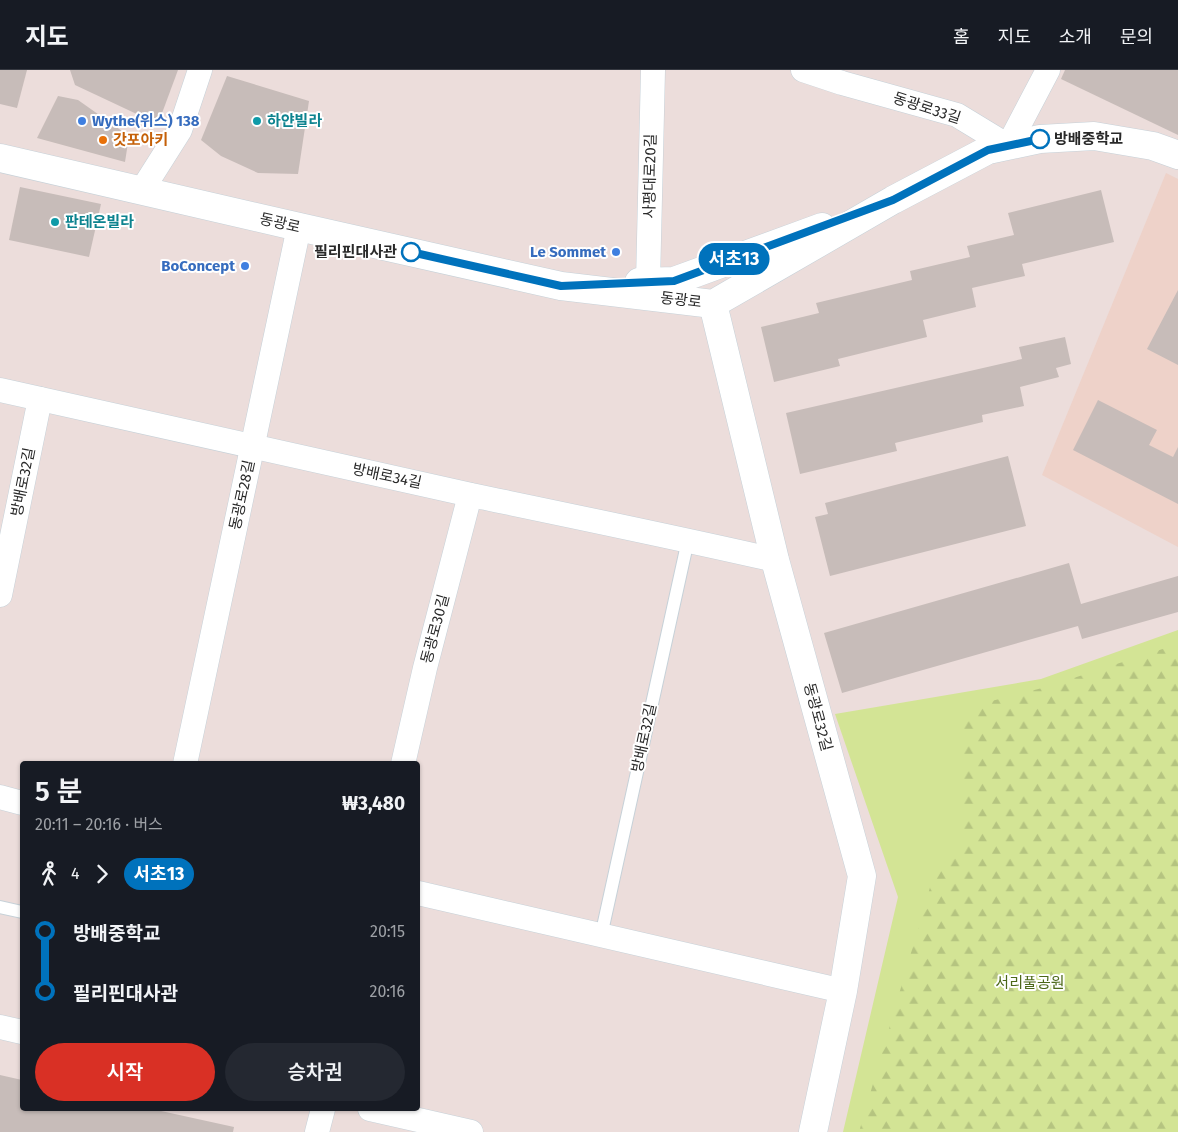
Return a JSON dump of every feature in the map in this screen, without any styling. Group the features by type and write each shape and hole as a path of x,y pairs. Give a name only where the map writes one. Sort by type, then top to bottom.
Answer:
{"street":[{"path":"142,190 180,130 200,70"},
{"name":"사평대로20길","path":"648,282 653,70"},
{"name":"동광로33길","path":"803,70 845,76 957,115 1008,146"},
{"path":"1008,146 1048,70"},
{"name":"동광로","path":"0,158 561,286 713,304 893,200 988,150 1040,139 1094,136 1153,146 1178,155"},
{"name":"동광로","path":"561,286 674,281 893,200"},
{"name":"동광로28길","path":"186,761 299,227"},
{"name":"동광로32길","path":"713,304 775,560 862,876 843,991 813,1132"},
{"name":"방배로34길","path":"0,390 470,495 775,560"},
{"name":"방배로32길","path":"0,595 40,399"},
{"name":"동광로30길","path":"404,761 424,668 470,495"},
{"path":"0,797 20,802"},
{"path":"420,893 843,991"},
{"path":"0,1027 20,1032"},
{"path":"317,1132 322,1111"},
{"path":"379,1111 471,1132"}],"lane":[{"name":"방배로32길","path":"601,936 688,540"},
{"path":"0,907 20,912"}],"shaded area":[{"path":"1166,173 1178,179 1178,547 1042,475"}],"green space":[{"name":"서리풀공원","path":"1178,630 1178,1132 843,1132 898,897 835,714 1041,679"},
{"name":"서리풀공원","path":"1178,644 1178,1132 859,1132 931,884 962,841 960,709 1046,687"}],"building":[{"path":"0,70 27,70 17,108 0,104"},
{"path":"70,70 178,70 158,124 75,85"},
{"path":"1065,70 1178,70 1178,135 1061,79"},
{"name":"하얀빌라","path":"227,76 309,101 298,174 258,173 221,156 201,140"},
{"path":"58,96 78,100 129,136 125,162 37,138"},
{"name":"판테온빌라","path":"20,187 101,204 89,257 9,240"},
{"path":"1101,190 1114,242 1022,264 1025,276 972,288 976,307 923,320 927,337 838,359 840,366 774,382 761,327 819,313 816,303 912,280 910,271 970,257 967,246 1014,235 1008,213"},
{"path":"1178,290 1178,365 1147,349"},
{"path":"1065,337 1071,364 1056,368 1059,377 1020,387 1024,406 982,415 983,422 895,443 897,451 800,474 786,413 1022,359 1019,347"},
{"path":"1098,400 1157,430 1149,445 1173,457 1178,447 1178,504 1073,450"},
{"path":"1008,456 1026,526 830,576 815,517 828,514 825,503"},
{"path":"1069,563 1081,604 1178,576 1178,612 1082,639 1078,626 842,693 824,633"},
{"path":"0,1075 20,1080 20,1111 161,1111 234,1127 233,1132 0,1132"}],"bus line":[{"name":"서초13","path":"411,252 561,286 674,281 893,200 988,150 1040,139"}],"place":[{"name":"Wythe(위스) 138","path":"82,121"},
{"name":"하얀빌라","path":"257,121"},
{"name":"방배중학교","path":"1040,139"},
{"name":"갓포아키","path":"103,140"},
{"name":"판테온빌라","path":"55,222"},
{"name":"필리핀대사관","path":"411,252"},
{"name":"Le Sommet","path":"616,252"},
{"name":"BoConcept","path":"245,266"}]}
